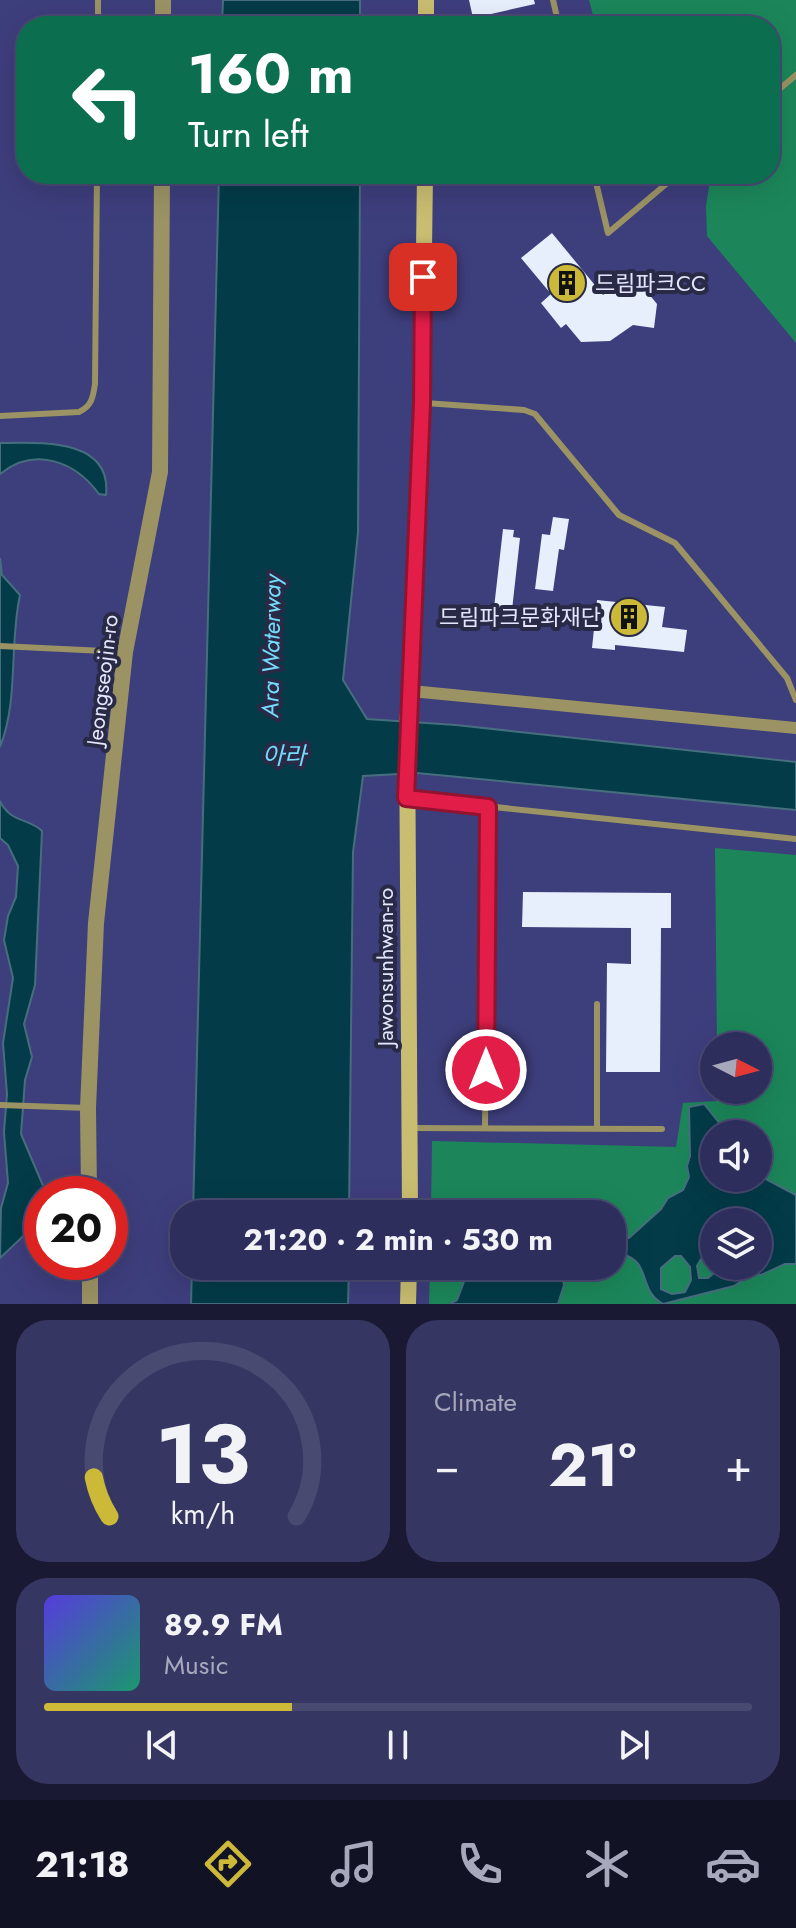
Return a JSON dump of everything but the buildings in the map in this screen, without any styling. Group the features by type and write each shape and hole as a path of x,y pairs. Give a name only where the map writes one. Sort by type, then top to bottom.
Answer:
{"main road":[{"path":"411,691 422,403 425,184"},
{"name":"Jawonsunhwan-ro","path":"410,1200 412,1128 408,1077 406,793 407,720 411,691"},
{"path":"408,1304 409,1280"}],"street":[{"name":"Jeongseojin-ro","path":"89,1176 88,1108 96,923 125,652 160,472 162,184"},
{"path":"411,691 796,728"},
{"path":"90,1280 90,1304"}],"lane":[{"path":"780,89 796,75"},
{"path":"0,416 79,412 88,408 93,400 97,184"},
{"path":"596,184 608,233 666,184"},
{"path":"422,403 524,410 535,414 619,515 675,543 787,678 796,700"},
{"path":"0,646 125,652"},
{"path":"406,793 488,807 796,839"},
{"path":"485,1128 488,807"},
{"path":"597,1004 597,1129"},
{"path":"0,1105 88,1108"},
{"path":"412,1128 662,1129"}],"green space":[{"path":"589,0 796,0 796,343 707,236 706,206 709,184 780,184 780,16 593,16"},
{"path":"715,848 796,855 796,1304 429,1304 430,1280 626,1280 626,1200 431,1200 432,1141 676,1147 683,1103 772,1104 772,1032 717,1032"}],"water":[{"path":"223,0 360,0 360,16 222,16"},
{"name":"아라","path":"219,184 360,184 358,532 343,680 367,719 456,725 796,762 796,810 417,773 363,776 353,852 349,1200 193,1200"},
{"path":"0,443 52,444 85,453 97,462 105,476 106,495 99,494 78,473 53,461 26,461 0,474"},
{"path":"0,558 2,575 20,595 10,710 0,747"},
{"path":"0,801 14,817 42,831 35,985 24,1024 32,1057 25,1080 21,1134 39,1176 24,1176 24,1235 0,1258 1,1208 8,1183 3,1043 13,978 4,940 8,916 16,897 18,866 8,845 0,838"},
{"path":"704,1104 717,1120 700,1120 700,1192 772,1192 772,1182 796,1195 796,1264 785,1264 772,1270 772,1208 700,1208 700,1261 697,1266 700,1280 743,1280 734,1286 663,1304 655,1298 640,1266 626,1256 626,1238 661,1209 668,1198 683,1190 689,1177 687,1166 690,1156 689,1107","holes":["675,1256 681,1256 690,1267 691,1280 685,1292 672,1294 661,1289 661,1268"]},
{"path":"192,1280 349,1280 348,1304 191,1304"},
{"path":"465,1280 563,1280 564,1285 558,1304 450,1304 457,1300"}],"place":[{"name":"드림파크CC","path":"567,283"},
{"name":"드림파크문화재단","path":"629,617"}],"route":[{"path":"423,277 422,403 406,798 488,807 486,1070"}],"water label":[{"name":"Ara Waterway","path":"271,646"}]}
